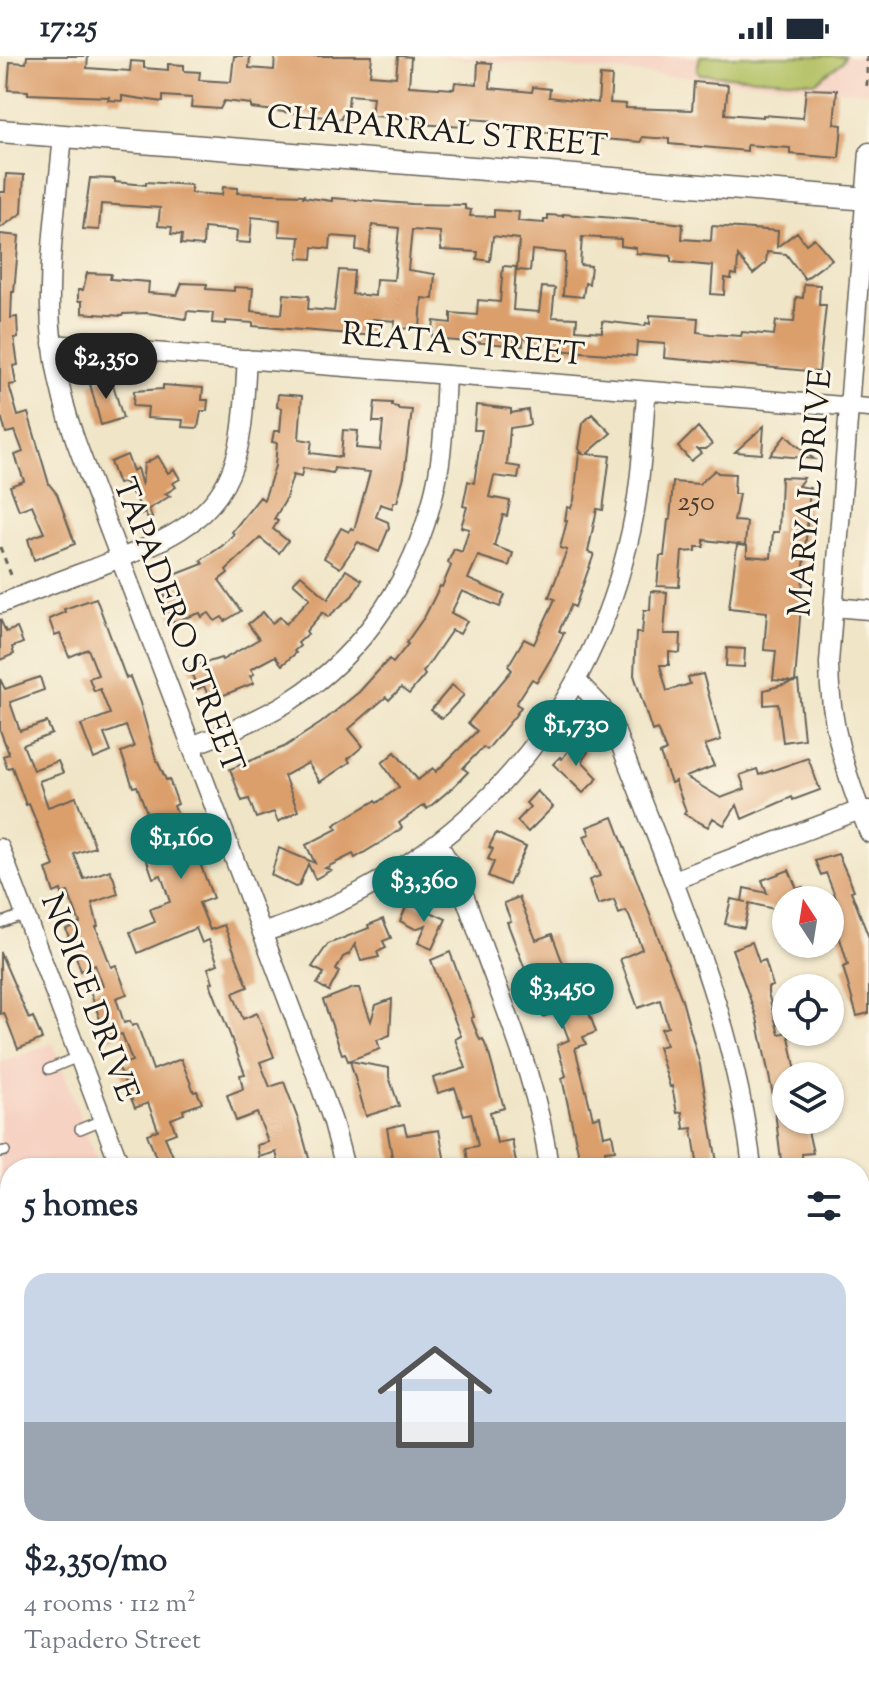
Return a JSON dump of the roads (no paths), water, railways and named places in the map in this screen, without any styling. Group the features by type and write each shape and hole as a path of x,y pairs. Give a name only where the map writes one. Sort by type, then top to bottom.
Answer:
{"street":[{"name":"CHAPARRAL STREET","path":"0,131 867,199"},
{"name":"TAPADERO STREET","path":"63,135 51,270 52,344 66,414 333,1122 342,1158"},
{"name":"MARYAL DRIVE","path":"869,152 829,663 832,718 841,755 864,810 869,833"},
{"name":"REATA STREET","path":"52,344 869,408"},
{"path":"0,604 153,545 185,528 206,509 224,487 239,443 247,359"},
{"path":"191,746 259,718 306,691 356,644 386,606 410,565 431,506 440,460 446,375"},
{"path":"262,933 356,895 437,843 482,805 541,737 577,681 607,612 629,539 639,482 646,392"},
{"path":"833,607 869,610"},
{"path":"577,681 594,697 611,721 674,880 724,1023 741,1091 751,1158"},
{"path":"674,880 864,810"},
{"path":"437,843 455,872 523,1053 541,1117 547,1158"},
{"name":"NOICE DRIVE","path":"0,848 117,1158"}],"lane":[{"path":"0,923 25,914"},
{"path":"49,1069 78,1057"},
{"path":"80,1129 102,1120"}]}
